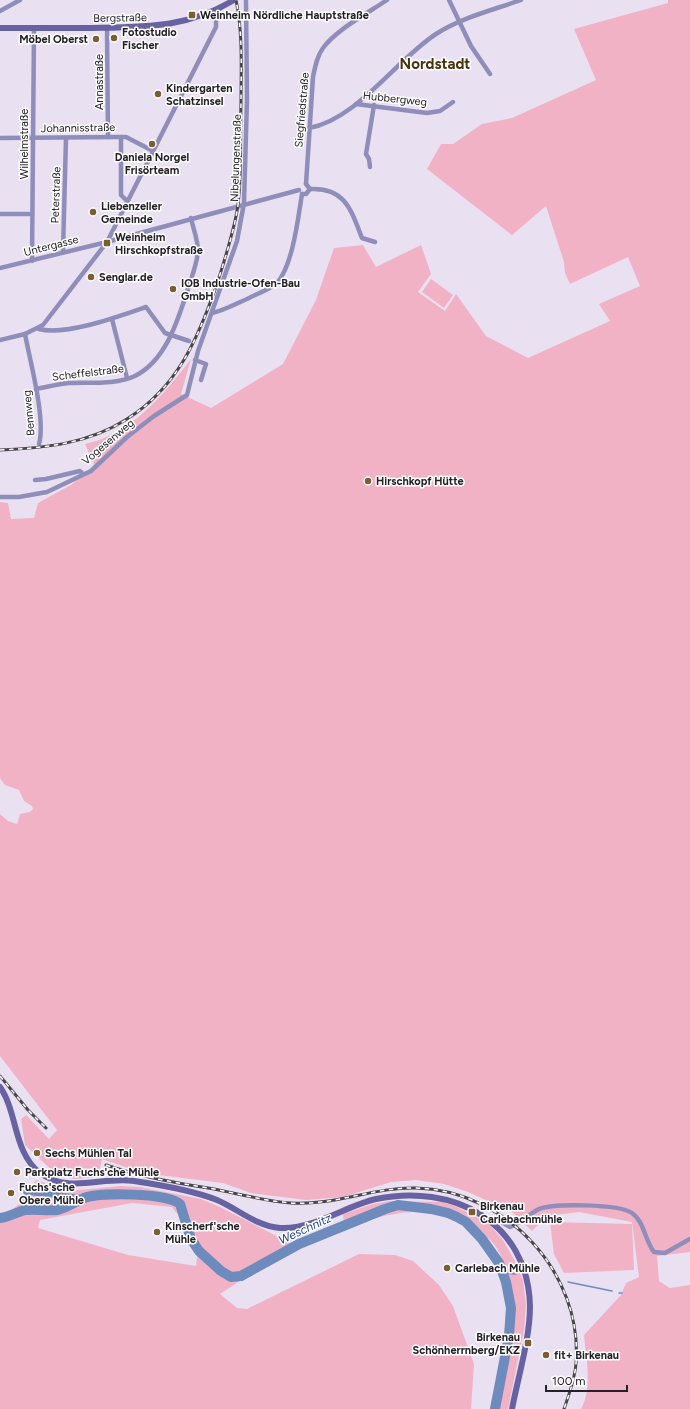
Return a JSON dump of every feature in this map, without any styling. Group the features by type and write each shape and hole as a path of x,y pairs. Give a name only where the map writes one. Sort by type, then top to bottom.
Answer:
{"main road":[{"name":"Bergstraße","path":"0,28 154,27 184,22 216,11 234,0"},
{"path":"0,1087 10,1106 21,1146 27,1159 42,1174 62,1183 77,1184 123,1180 184,1191 217,1200 264,1224 282,1228 299,1226 359,1204 396,1196 413,1195 446,1200 470,1208 486,1218 510,1242 524,1272 530,1306 526,1337 512,1409"}],"street":[{"path":"0,12 20,0"},
{"name":"Nibelungenstraße","path":"179,402 186,395 195,360 237,241 244,203 247,100 246,0"},
{"name":"Siegfriedstraße","path":"306,184 313,77 316,63 322,49 331,39 387,0"},
{"path":"449,0 471,46 490,74"},
{"path":"309,128 316,127 338,116 356,104 414,50 437,33 459,23 521,0"},
{"path":"0,340 39,329 107,242 216,27 216,11"},
{"name":"Wilhelmstraße","path":"32,261 34,28"},
{"name":"Annastraße","path":"107,28 108,137"},
{"name":"Hubbergweg","path":"356,104 374,105 427,113 440,111 452,102"},
{"path":"370,167 370,159 366,154 374,105"},
{"path":"120,137 121,195 127,202"},
{"name":"Johannisstraße","path":"0,138 120,137 126,138 153,151"},
{"name":"Peterstraße","path":"63,252 66,138"},
{"path":"212,313 221,311 270,288 277,282 283,272 292,248 302,194 299,190 301,184 306,184 310,189"},
{"path":"302,194 309,192 310,189 320,189 334,192 345,201 354,216 362,238 375,242"},
{"name":"Untergasse","path":"0,268 107,242 244,203 299,190"},
{"path":"0,214 32,214"},
{"name":"Scheffelstraße","path":"36,389 67,384 109,382 127,378 143,371 154,361 171,335 197,263 197,241 191,218"},
{"path":"39,329 46,331 85,326 112,319 146,307 165,333 189,341"},
{"path":"112,319 127,378"},
{"name":"Bennweg","path":"25,334 36,389 40,422 39,444"},
{"path":"195,360 206,364 201,380"},
{"name":"Vogesenweg","path":"0,497 19,497 46,492 91,471 108,453 132,432 154,416 179,402"},
{"path":"35,480 80,471 83,474"},
{"path":"486,1218 498,1220 510,1227 540,1209 566,1205 618,1208 632,1213 640,1224 650,1248 654,1252 659,1254 665,1253 690,1239"}],"shaded area":[{"path":"668,0 690,0 690,1252 657,1256 659,1281 670,1288 690,1285 690,1409 581,1409 585,1400 588,1382 584,1335 621,1295 626,1283 639,1277 632,1222 579,1212 547,1216 532,1231 512,1212 468,1192 444,1184 416,1180 391,1182 343,1197 306,1200 251,1193 223,1183 143,1173 102,1159 98,1177 74,1179 55,1173 25,1145 21,1119 26,1115 49,1139 57,1130 0,1056 0,814 8,821 17,824 20,814 30,812 33,809 32,806 24,801 19,790 5,785 0,778 0,502 8,503 11,519 34,518 38,503 71,485 95,466 85,444 102,439 117,432 132,422 158,399 191,359 181,394 211,408 283,364 316,300 334,248 363,245 376,267 421,245 431,274 418,292 445,311 456,294 486,336 528,358 610,321 599,304 640,286 628,257 570,284 565,273 564,262 546,206 512,235 427,169 441,144 453,144 482,124 512,118 596,80 574,29 668,3"},
{"path":"431,279 453,295 444,308 422,292"},
{"path":"36,1180 69,1191 121,1186 140,1187 201,1199 220,1207 294,1245 220,1294 237,1308 247,1309 359,1254 395,1255 413,1261 439,1285 453,1306 474,1364 471,1409 0,1409 0,1213 6,1213 16,1206","holes":["132,1203 172,1207 194,1232 197,1238 198,1253 196,1266 128,1255 38,1228 40,1220"]},
{"path":"390,1201 442,1202 455,1206 488,1223 503,1240 515,1261 523,1280 526,1306 524,1330 508,1409 490,1409 510,1326 510,1293 506,1272 499,1252 484,1234 473,1227 436,1214 412,1212 394,1214 344,1227 343,1214 373,1204"},
{"path":"550,1222 632,1224 634,1270 564,1273 554,1254"}],"waterway":[{"path":"26,1192 85,1198"},
{"name":"Weschnitz","path":"0,1218 26,1210 57,1210 92,1196 119,1194 149,1196 173,1200 180,1204 191,1239 199,1251 221,1271 231,1277 241,1276 299,1244 398,1205 431,1209 448,1213 466,1222 482,1239 499,1263 506,1282 511,1308 509,1336 495,1409"},
{"path":"503,1273 516,1274"},
{"path":"568,1282 612,1291"}],"railway":[{"path":"0,450 33,448 66,443 97,434 127,419 145,406 160,392 184,360 194,342 217,284 232,235 238,205 240,166 241,38 236,0"},
{"path":"0,1076 28,1110 46,1128"},
{"path":"106,1165 159,1179 281,1202 323,1202 384,1190 416,1188 449,1192 480,1204 508,1221 532,1242 552,1269 567,1298 575,1330 576,1363 573,1381 564,1409"}],"place":[{"name":"Weinheim Nördliche Hauptstraße","path":"192,15"},
{"name":"Fotostudio Fischer","path":"114,38"},
{"name":"Möbel Oberst","path":"96,39"},
{"name":"Kindergarten Schatzinsel","path":"158,94"},
{"name":"Daniela Norgel Frisörteam","path":"152,144"},
{"name":"Liebenzeller Gemeinde","path":"93,212"},
{"name":"Weinheim Hirschkopfstraße","path":"107,243"},
{"name":"Senglar.de","path":"91,277"},
{"name":"IOB Industrie-Ofen-Bau GmbH","path":"173,289"},
{"name":"Hirschkopf Hütte","path":"368,481"},
{"name":"Sechs Mühlen Tal","path":"37,1153"},
{"name":"Parkplatz Fuchs'che Mühle","path":"17,1172"},
{"name":"Fuchs'sche Obere Mühle","path":"11,1193"},
{"name":"Birkenau Carlebachmühle","path":"472,1212"},
{"name":"Kinscherf'sche Mühle","path":"157,1232"},
{"name":"Carlebach Mühle","path":"447,1268"},
{"name":"Birkenau Schönherrnberg/EKZ","path":"528,1343"},
{"name":"fit+ Birkenau","path":"546,1355"}],"district":[{"name":"Nordstadt","path":"435,64"}]}
